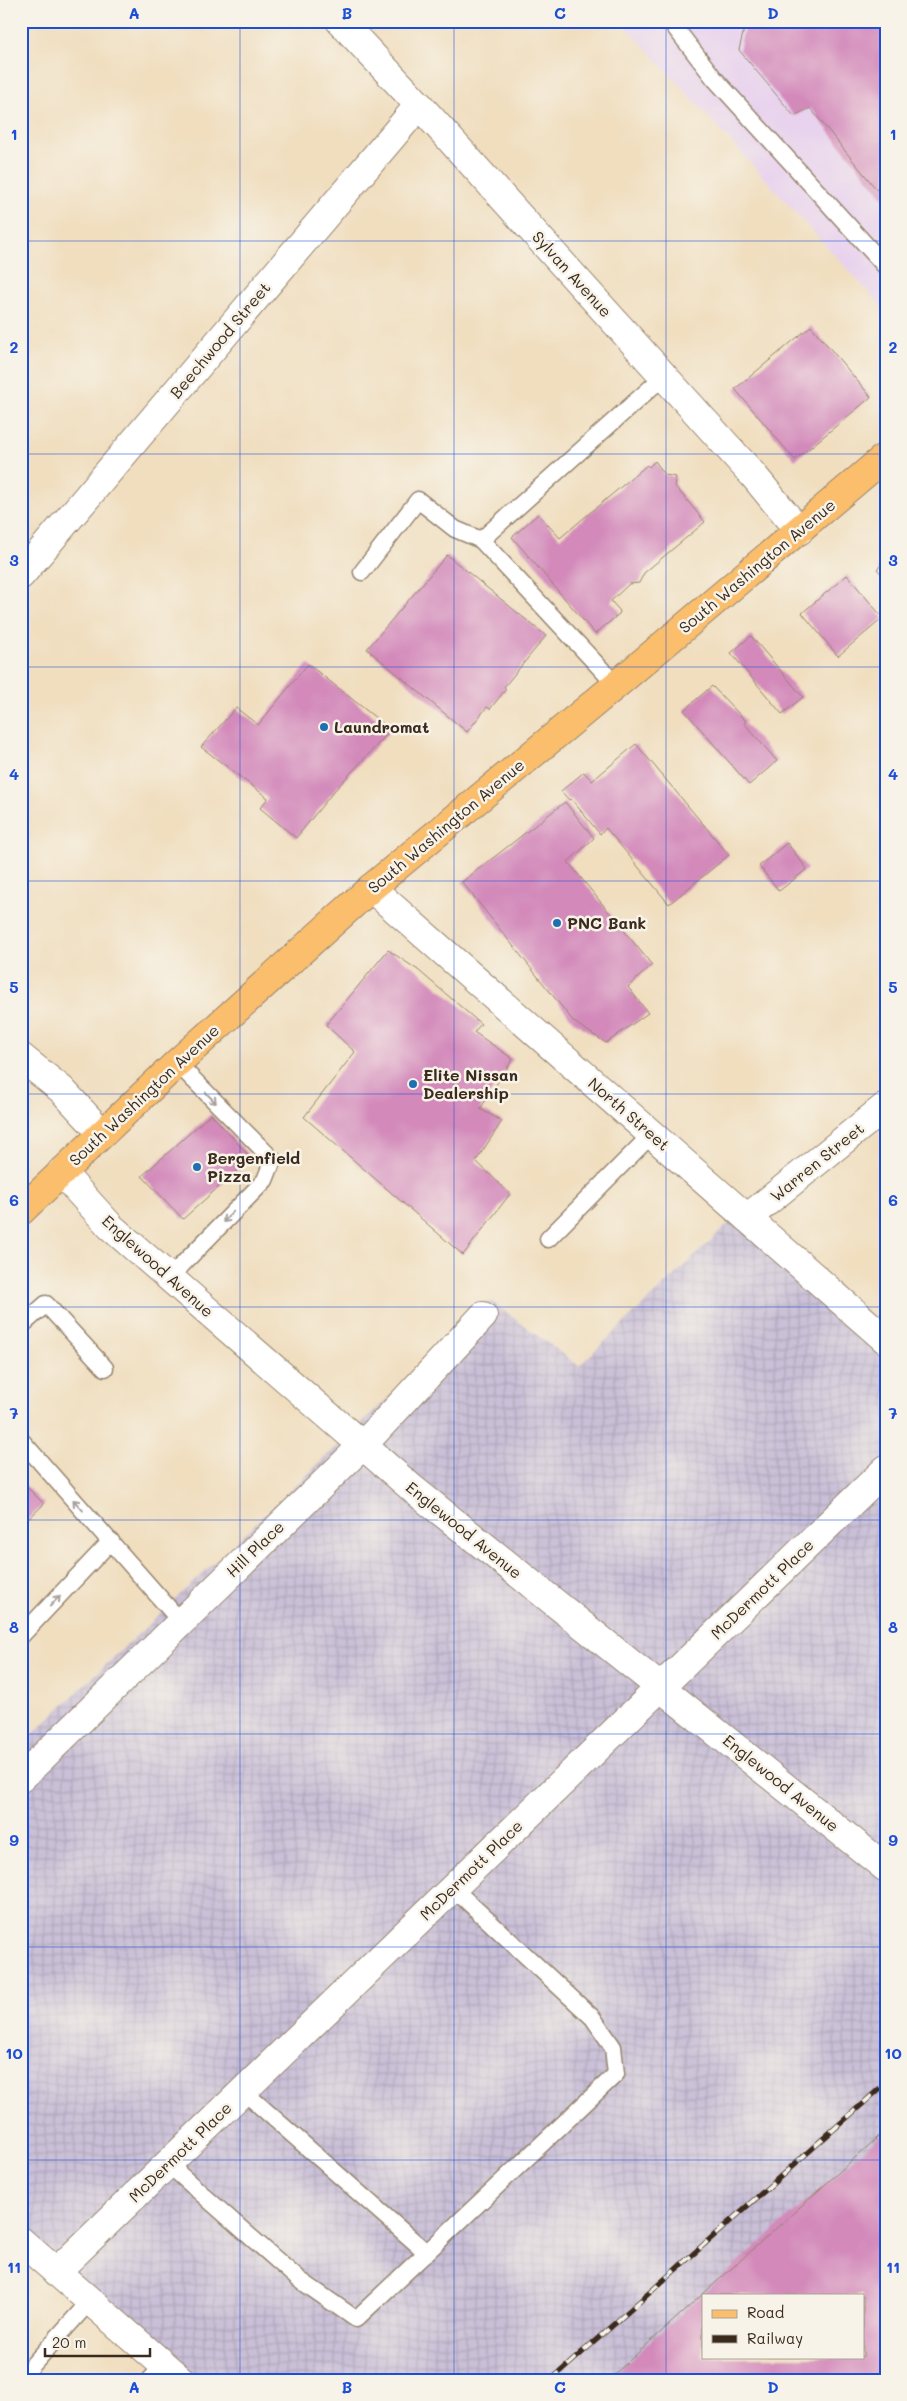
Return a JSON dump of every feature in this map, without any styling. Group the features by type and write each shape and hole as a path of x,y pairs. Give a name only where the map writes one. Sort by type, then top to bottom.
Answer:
{"main road":[{"name":"South Washington Avenue","path":"21,1211 177,1063 371,888 616,685 886,456"}],"street":[{"name":"Sylvan Avenue","path":"340,21 419,105 664,376 754,476 799,531"},
{"name":"Beechwood Street","path":"21,575 419,105"},
{"name":"North Street","path":"371,888 886,1340"},
{"path":"21,1057 62,1090 102,1133"},
{"name":"Warren Street","path":"747,1218 886,1106"},
{"name":"Englewood Avenue","path":"61,1172 111,1227 414,1490 886,1868"},
{"name":"Hill Place","path":"21,1778 362,1446 483,1316"},
{"name":"McDermott Place","path":"56,2272 886,1469"},
{"path":"21,2241 90,2301 165,2375"}],"lane":[{"path":"670,21 714,78 886,267"},
{"path":"481,540 664,376"},
{"path":"362,572 418,500 455,529 481,540 616,685"},
{"path":"169,1278 265,1180 273,1160 177,1063"},
{"path":"548,1239 652,1134"},
{"path":"21,1326 46,1304 105,1368"},
{"path":"21,1440 181,1622"},
{"path":"21,1636 110,1541"},
{"path":"168,2164 297,2278 356,2319 616,2074 613,2047 593,2018 453,1888"},
{"path":"243,2091 426,2252"},
{"path":"21,2378 90,2301"}],"shaded area":[{"path":"621,21 886,21 886,311 807,225"},
{"path":"747,1206 886,1329 886,2380 172,2380 21,2244 21,1745 491,1301 579,1366"}],"building":[{"path":"746,21 886,21 886,201 810,108 794,116 739,50"},
{"path":"811,326 871,397 795,460 735,389"},
{"path":"655,461 665,475 676,477 675,486 705,522 644,573 639,583 629,584 611,601 620,611 619,614 595,634 512,537 538,514 560,538 647,465 649,467"},
{"path":"447,555 546,636 504,687 506,689 490,709 487,707 467,732 367,649"},
{"path":"886,561 886,579 877,569"},
{"path":"847,575 883,618 838,656 802,613"},
{"path":"751,636 803,697 782,714 731,653"},
{"path":"308,664 391,730 334,791 296,838 260,808 268,798 201,747 236,708 258,725"},
{"path":"712,686 746,721 744,723 777,761 749,785 684,710"},
{"path":"636,744 729,855 669,904 606,828 600,834 571,799 569,800 561,791 584,772 592,781"},
{"name":"PNC Bank","path":"565,802 594,838 568,862 652,965 628,987 648,1013 606,1043 574,1022 462,882"},
{"path":"787,843 807,869 779,891 759,866"},
{"name":"Elite Nissan Dealership","path":"388,950 418,970 481,1024 474,1032 513,1059 480,1109 502,1121 476,1161 510,1194 463,1255 304,1117 355,1052 326,1025"},
{"name":"Bergenfield Pizza","path":"211,1114 251,1158 183,1219 142,1176"},
{"path":"21,1481 44,1504 21,1526"},
{"path":"886,2130 886,2380 608,2380 702,2295 702,2358 864,2358 864,2294 703,2294"}],"railway":[{"path":"551,2380 886,2083"}],"place":[{"name":"Laundromat","path":"324,727"},
{"name":"PNC Bank","path":"557,923"},
{"name":"Elite Nissan Dealership","path":"413,1084"},
{"name":"Bergenfield Pizza","path":"197,1167"}]}
